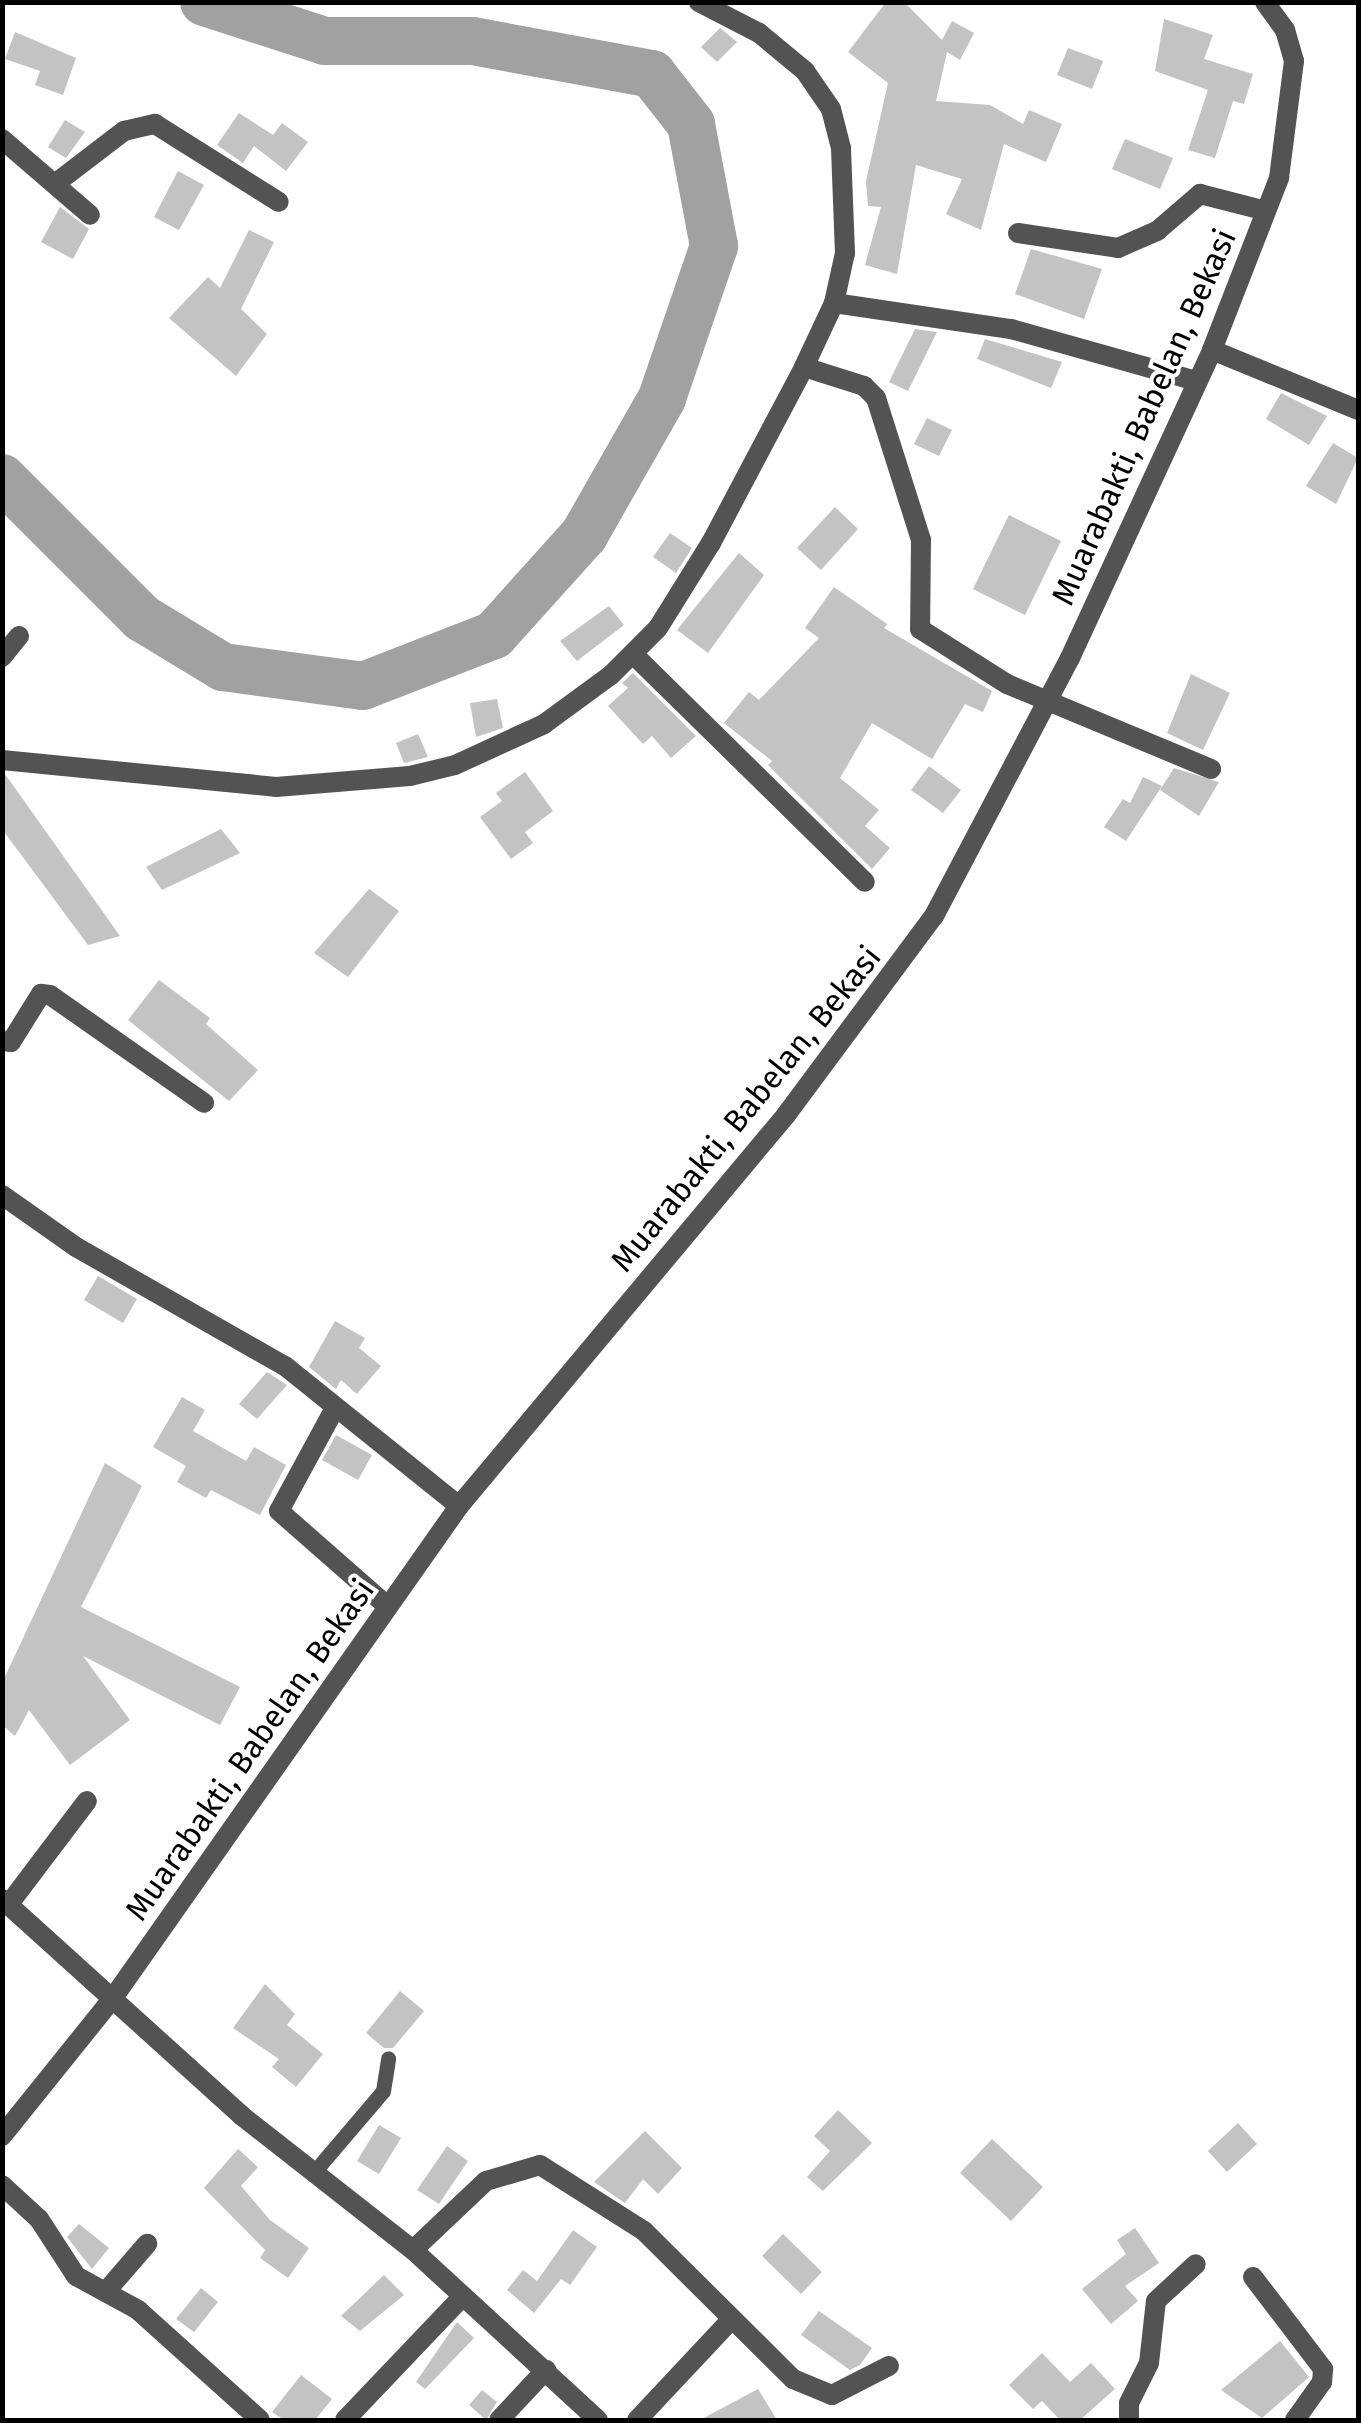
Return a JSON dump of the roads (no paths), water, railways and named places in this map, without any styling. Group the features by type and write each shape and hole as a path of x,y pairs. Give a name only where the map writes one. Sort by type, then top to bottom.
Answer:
{"street":[{"path":"2,760 276,787 410,776 455,765 544,724 634,654 711,543 804,367 834,303 845,234 840,148 831,109 790,58 699,2"},
{"name":"Muarabakti, Babelan, Bekasi","path":"2,2136 114,1998 459,1506 774,1130 907,956 1048,700 1212,350 1279,178 1294,60 1285,30 1265,2"},
{"path":"56,183 124,130 155,124 279,202"},
{"path":"2,139 90,215"},
{"path":"1018,233 1118,248 1140,242 1200,194 1266,211"},
{"path":"834,303 1010,329 1196,381"},
{"path":"1212,350 1358,410"},
{"path":"804,367 864,386 876,398 921,540 920,629 1006,684 1212,768"},
{"path":"2,656 19,636"},
{"path":"634,654 865,882"},
{"path":"2,1041 11,1042 41,994 50,995 204,1103"},
{"path":"2,1195 76,1247 285,1366 459,1506"},
{"path":"335,1408 279,1511 387,1606"},
{"path":"87,1801 6,1901 314,2172 413,2250 598,2420"},
{"path":"413,2250 486,2180 540,2164 644,2231 793,2379 821,2392 842,2393 889,2366"},
{"path":"2,2185 39,2219 76,2276 108,2289 260,2420"},
{"path":"108,2289 147,2244"},
{"path":"1129,2420 1129,2403 1149,2363 1156,2301 1196,2264"},
{"path":"1253,2277 1323,2369 1322,2382 1295,2420"},
{"path":"345,2420 464,2296"},
{"path":"637,2420 732,2319"},
{"path":"499,2420 546,2370"}],"lane":[{"path":"314,2172 382,2091 388,2058"}],"waterway":[{"path":"2,478 142,618 223,667 363,686 494,635 584,535 662,398 714,246 691,124 652,74 472,41 325,41 204,2"}]}
